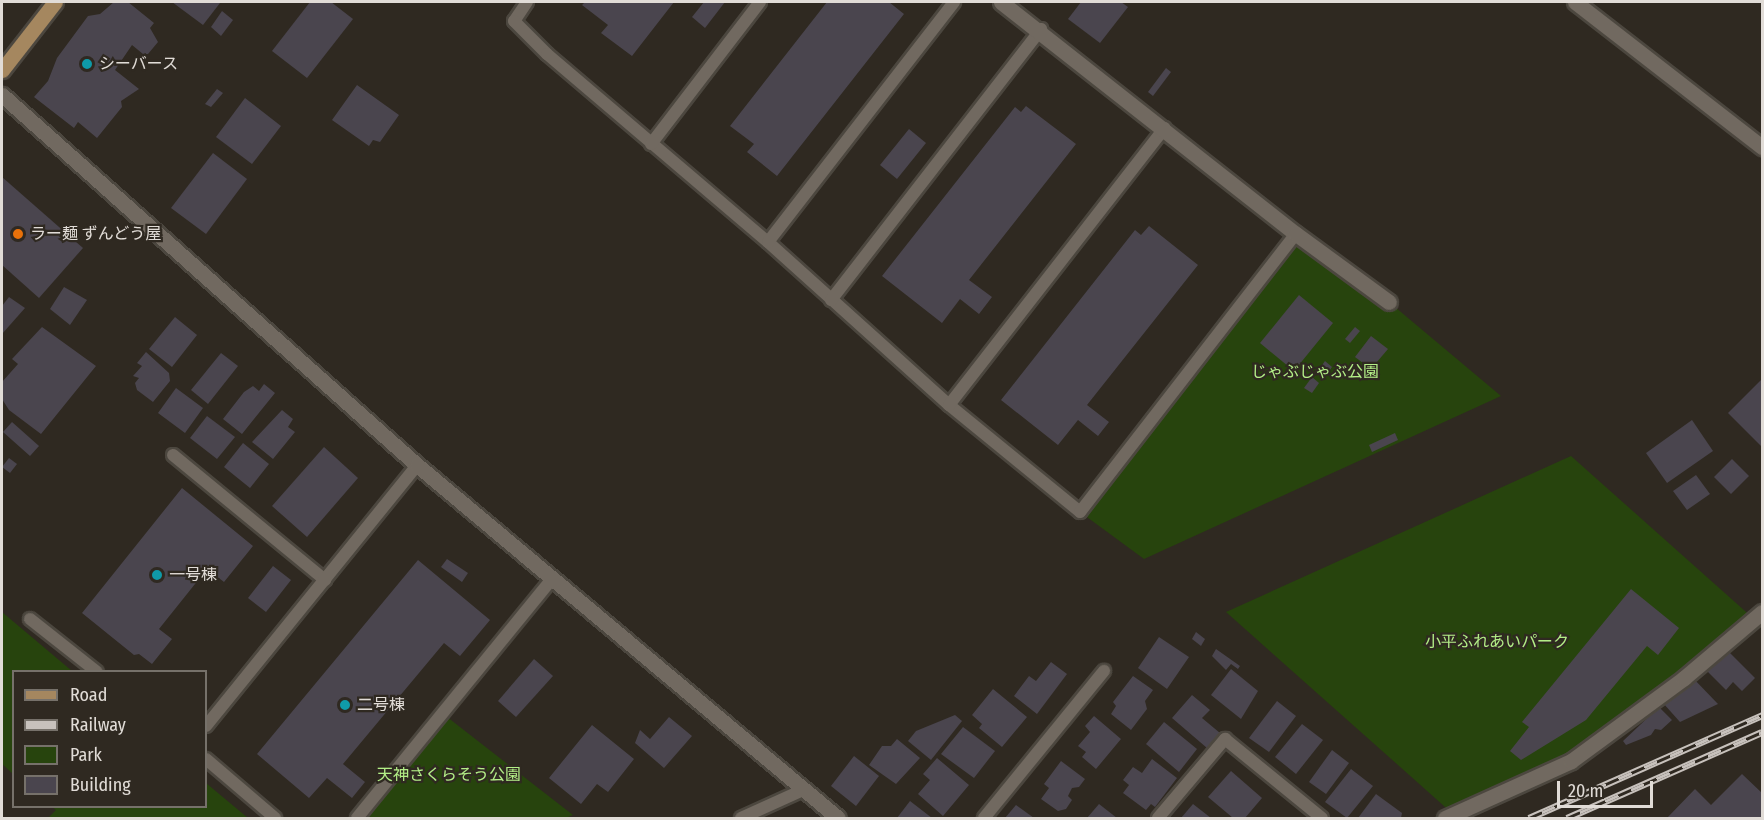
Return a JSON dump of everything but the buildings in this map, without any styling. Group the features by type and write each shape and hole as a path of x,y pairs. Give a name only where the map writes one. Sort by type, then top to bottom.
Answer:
{"main road":[{"path":"2,70 55,2"}],"street":[{"path":"1001,2 1041,29 1296,234 1389,302"},
{"path":"1575,2 1762,147"},
{"path":"2,95 417,465 838,819"},
{"path":"1445,819 1571,761 1684,678 1762,612"}],"lane":[{"path":"527,2 514,21 651,144 768,242 949,405 1080,512 1296,234"},
{"path":"651,144 760,2"},
{"path":"768,242 954,2"},
{"path":"831,300 1041,29"},
{"path":"949,405 1165,128"},
{"path":"173,455 325,580"},
{"path":"207,725 417,465"},
{"path":"357,819 553,578"},
{"path":"30,619 94,670"},
{"path":"984,819 1104,671"},
{"path":"1158,819 1225,739 1322,819"},
{"path":"207,760 275,819"},
{"path":"741,819 803,790"}],"green space":[{"name":"じゃぶじゃぶ公園","path":"1296,234 1389,302 1501,396 1144,559 1080,512"},
{"name":"小平ふれあいパーク","path":"1571,456 1754,619 1571,761 1453,814 1226,612"},
{"path":"2,612 71,670 12,670 12,773 2,764"},
{"name":"天神さくらそう公園","path":"442,713 573,815 566,818 357,818"},
{"path":"207,784 248,818 48,818 56,810 53,808 207,808"}],"railway":[{"path":"1529,818 1762,715"},
{"path":"1567,818 1762,732"}],"place":[{"name":"シーバース","path":"87,64"},
{"name":"ラー麺 ずんどう屋","path":"18,234"},
{"name":"一号棟","path":"157,575"},
{"name":"二号棟","path":"345,705"}]}
